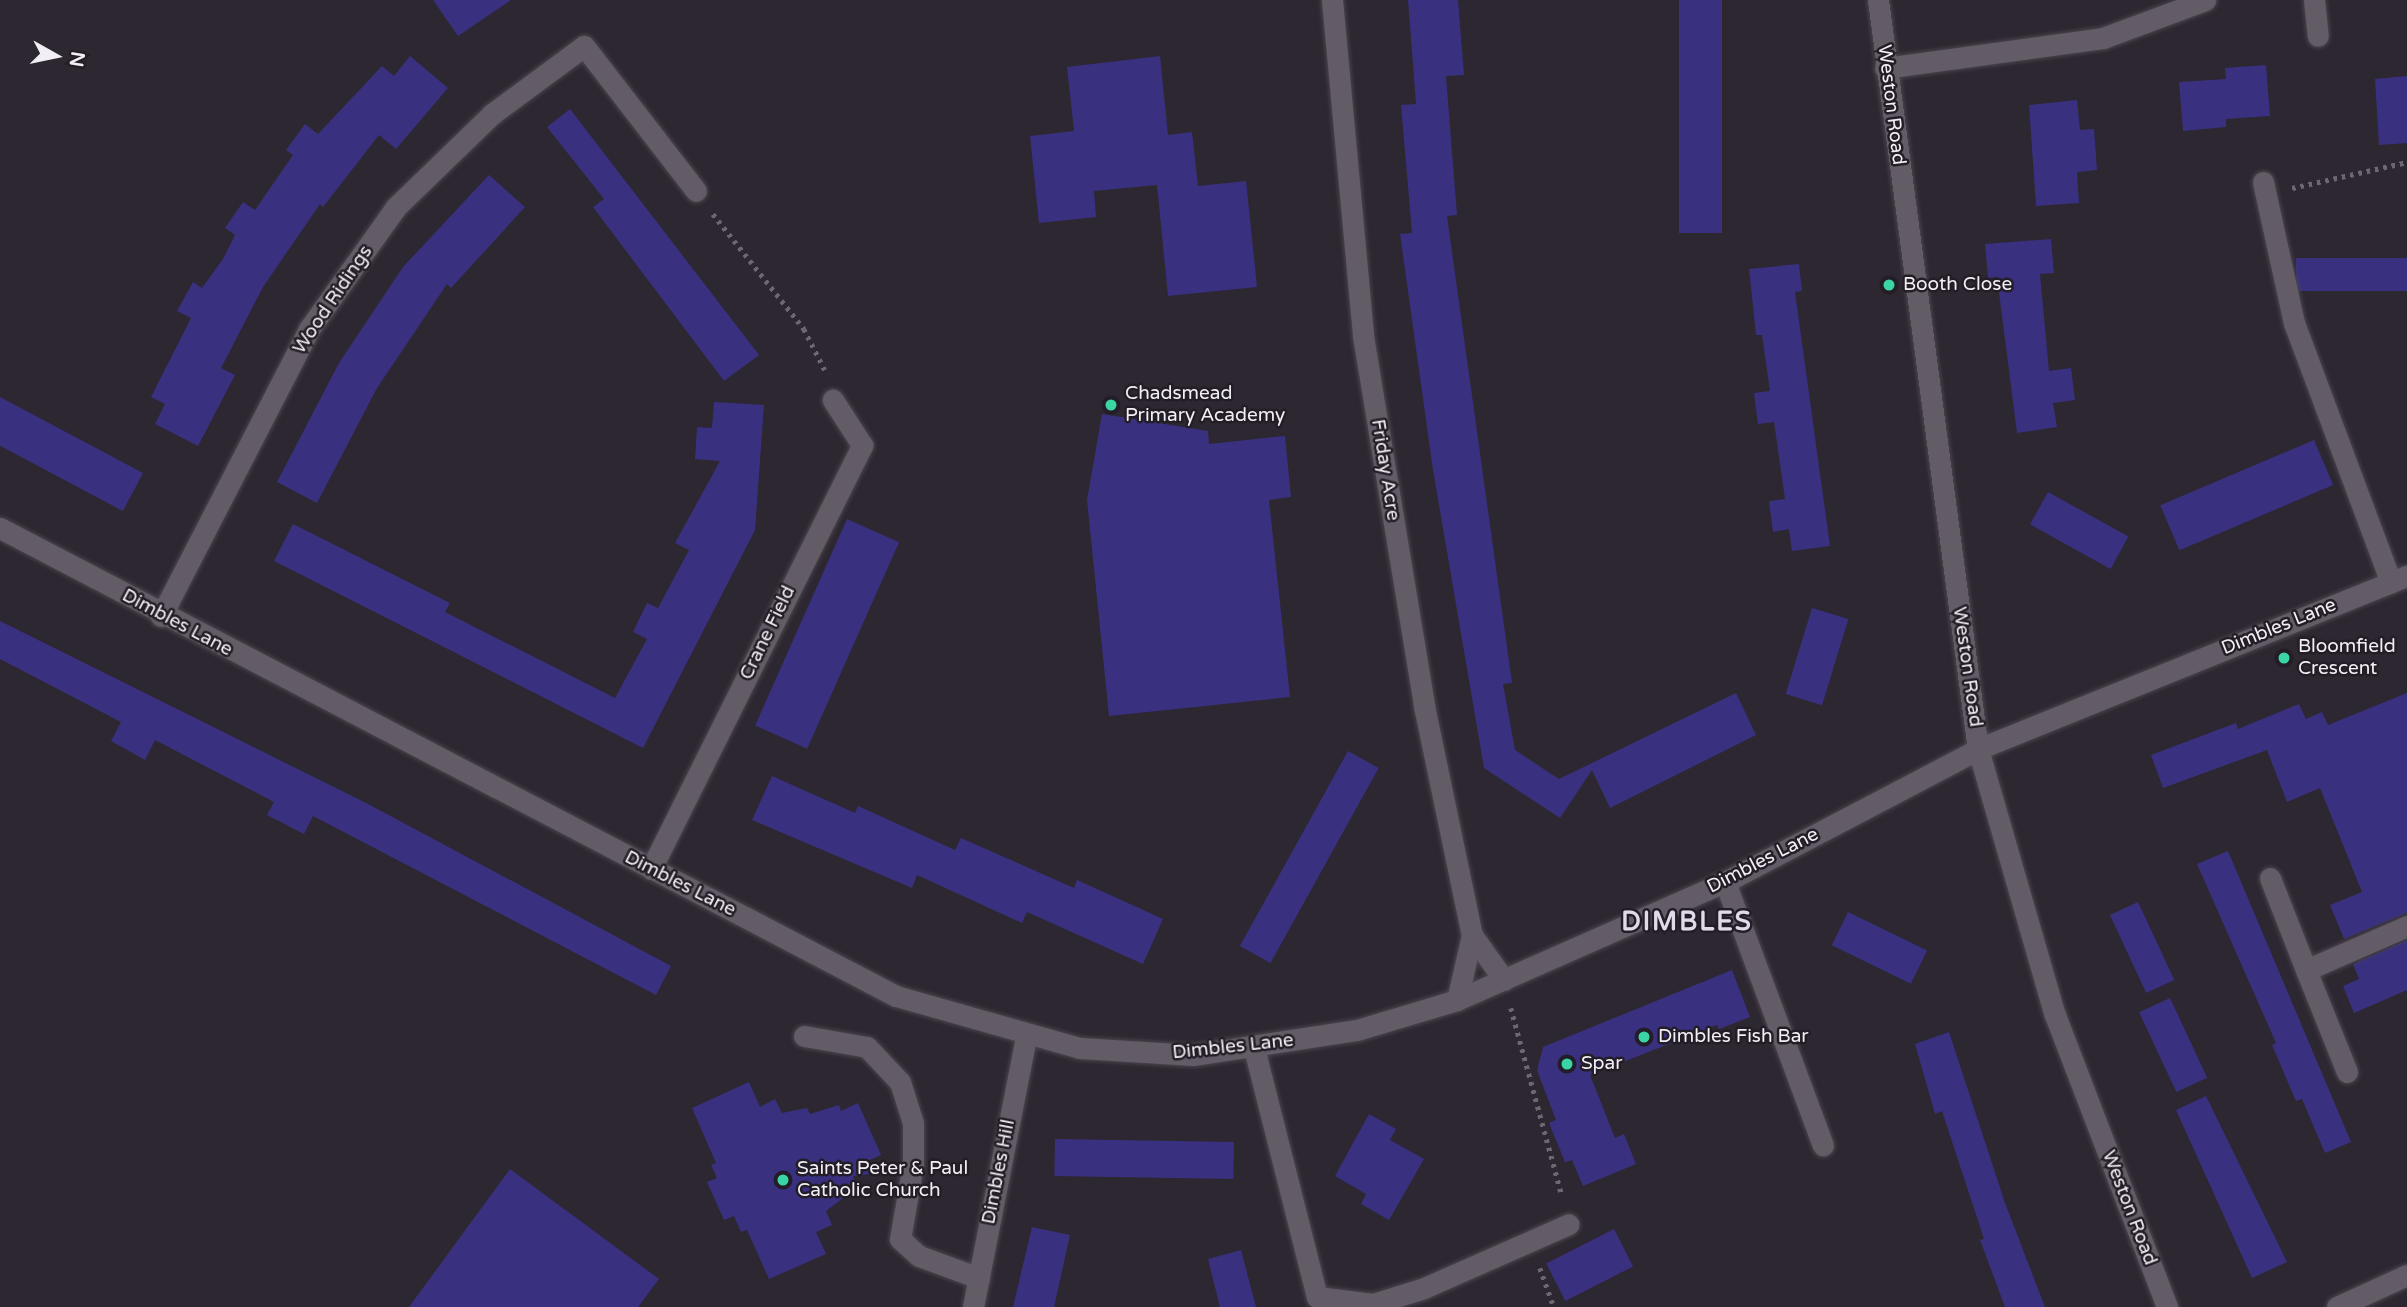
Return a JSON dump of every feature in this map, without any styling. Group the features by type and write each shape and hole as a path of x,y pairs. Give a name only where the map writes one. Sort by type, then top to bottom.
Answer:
{"street":[{"name":"Friday Acre","path":"1332,0 1363,335 1424,706 1472,935 1504,979"},
{"name":"Weston Road","path":"1878,0 1978,749 2055,1014 2167,1307"},
{"path":"1885,68 2103,38 2205,0"},
{"path":"2314,0 2318,37"},
{"name":"Wood Ridings","path":"161,616 309,329 396,207 492,114 584,46 696,191"},
{"path":"2264,188 2294,323 2399,579"},
{"name":"Crane Field","path":"651,869 862,445 834,400"},
{"name":"Dimbles Lane","path":"0,528 161,616 896,996 1026,1036 1136,1054 1193,1055 1254,1048 1357,1030 1457,1000 1725,882 1978,749 2399,579"},
{"path":"2270,878 2347,1072"},
{"path":"1725,882 1823,1145"},
{"path":"2306,970 2407,926"},
{"name":"Friday Acre","path":"1457,1000 1472,935"},
{"path":"804,1036 867,1048 900,1082 913,1123 913,1164 900,1239 919,1256 979,1278"},
{"name":"Dimbles Hill","path":"974,1307 1026,1036"},
{"path":"1254,1048 1317,1297 1373,1304 1424,1288 1569,1224"},
{"path":"2337,1307 2407,1275"}],"path":[{"path":"2264,188 2407,162"},
{"path":"696,191 804,329 826,369 834,400"},
{"path":"1504,979 1569,1224"},
{"path":"1531,1241 1554,1307"}],"building":[{"path":"433,0 511,0 458,36"},
{"path":"1408,0 1458,0 1464,75 1446,76 1457,215 1447,216 1512,683 1503,684 1515,750 1559,779 1736,693 1756,735 1610,808 1592,770 1560,818 1484,768 1433,470 1400,234 1412,233 1401,105 1416,104"},
{"path":"1679,0 1722,0 1722,233 1679,233"},
{"path":"410,56 448,88 396,149 379,135 323,207 320,204 263,287 221,368 235,375 198,446 155,424 165,404 151,397 191,318 177,311 193,282 202,288 223,259 235,235 225,228 243,202 255,210 293,155 286,150 305,124 318,134 382,66 394,76"},
{"path":"1160,56 1168,135 1192,132 1198,186 1246,181 1257,287 1168,296 1157,185 1094,191 1096,217 1039,223 1030,136 1074,131 1067,67"},
{"path":"2266,65 2270,116 2226,119 2226,127 2183,131 2179,82 2226,79 2225,68"},
{"path":"2407,76 2407,143 2379,145 2375,79"},
{"path":"2077,100 2080,130 2094,129 2097,170 2077,172 2079,203 2036,206 2029,105"},
{"path":"570,109 759,355 724,381 593,207 604,199 547,127"},
{"path":"489,175 525,207 451,288 447,284 377,388 317,503 277,482 339,363 403,267"},
{"path":"2051,239 2054,273 2040,274 2049,371 2071,368 2075,400 2053,403 2057,427 2017,433 1997,277 1988,278 1985,244"},
{"path":"2296,258 2407,258 2407,291 2296,291"},
{"path":"1799,264 1802,291 1795,292 1830,546 1792,551 1789,529 1773,532 1769,501 1785,499 1774,422 1758,424 1754,393 1770,391 1762,335 1756,335 1749,269"},
{"path":"0,397 143,473 123,511 0,446"},
{"path":"714,402 764,405 755,530 643,748 274,561 293,524 450,603 445,612 615,698 647,639 633,632 647,603 658,608 689,550 675,543 720,461 695,459 697,427 712,428"},
{"path":"1102,414 1208,431 1209,444 1285,436 1291,497 1269,500 1290,697 1109,716 1087,500"},
{"path":"2314,440 2333,485 2179,550 2160,505"},
{"path":"2048,492 2128,537 2111,569 2030,524"},
{"path":"847,519 899,542 807,749 755,725"},
{"path":"1812,608 1848,619 1822,705 1786,694"},
{"path":"0,621 368,804 671,966 656,995 313,816 304,834 267,815 274,802 155,740 145,760 111,741 121,722 0,659"},
{"path":"2407,693 2407,913 2344,939 2330,905 2362,892 2320,788 2287,802 2267,750 2163,788 2151,755 2236,723 2238,729 2299,704 2306,719 2322,712 2328,725"},
{"path":"1348,751 1379,768 1270,963 1240,946"},
{"path":"772,776 855,813 858,806 955,850 961,838 1074,888 1077,880 1163,919 1143,964 1027,912 1022,923 917,875 912,888 752,820"},
{"path":"2228,851 2351,1142 2325,1153 2302,1099 2296,1101 2272,1045 2276,1043 2197,864"},
{"path":"2138,902 2174,980 2146,993 2110,915"},
{"path":"1848,912 1927,951 1911,984 1832,945"},
{"path":"2407,940 2407,990 2354,1013 2343,986 2359,979 2353,964"},
{"path":"1732,970 1750,1017 1719,1029 1717,1025 1590,1075 1615,1138 1624,1134 1636,1164 1583,1186 1572,1160 1565,1162 1549,1123 1556,1120 1537,1070 1543,1047"},
{"path":"2170,998 2207,1078 2176,1092 2139,1012"},
{"path":"1949,1032 2005,1203 2045,1307 2005,1307 1980,1240 1984,1239 1942,1111 1935,1114 1915,1044"},
{"name":"Saints Peter & Paul Catholic Church","path":"749,1082 760,1107 775,1099 782,1113 807,1108 810,1114 839,1105 841,1111 858,1103 881,1155 865,1162 870,1174 853,1176 856,1183 844,1189 847,1195 826,1211 832,1225 816,1232 826,1254 769,1279 747,1230 741,1232 734,1216 724,1220 707,1182 717,1178 711,1165 716,1163 692,1108"},
{"path":"2206,1096 2287,1262 2252,1278 2176,1110"},
{"path":"1369,1114 1396,1129 1390,1140 1424,1159 1389,1220 1361,1204 1366,1194 1335,1176"},
{"path":"1055,1139 1234,1142 1233,1179 1054,1176"},
{"path":"510,1169 659,1279 638,1307 409,1307"},
{"path":"1032,1227 1070,1235 1054,1307 1013,1307"},
{"path":"1614,1229 1633,1266 1565,1301 1546,1264"},
{"path":"1241,1250 1256,1307 1220,1307 1208,1259"}],"place":[{"name":"Booth Close","path":"1889,285"},
{"name":"Chadsmead Primary Academy","path":"1111,405"},
{"name":"Bloomfield Crescent","path":"2284,658"},
{"name":"Dimbles Fish Bar","path":"1644,1037"},
{"name":"Spar","path":"1567,1064"},
{"name":"Saints Peter & Paul Catholic Church","path":"783,1180"}],"district":[{"name":"DIMBLES","path":"1687,922"}]}
